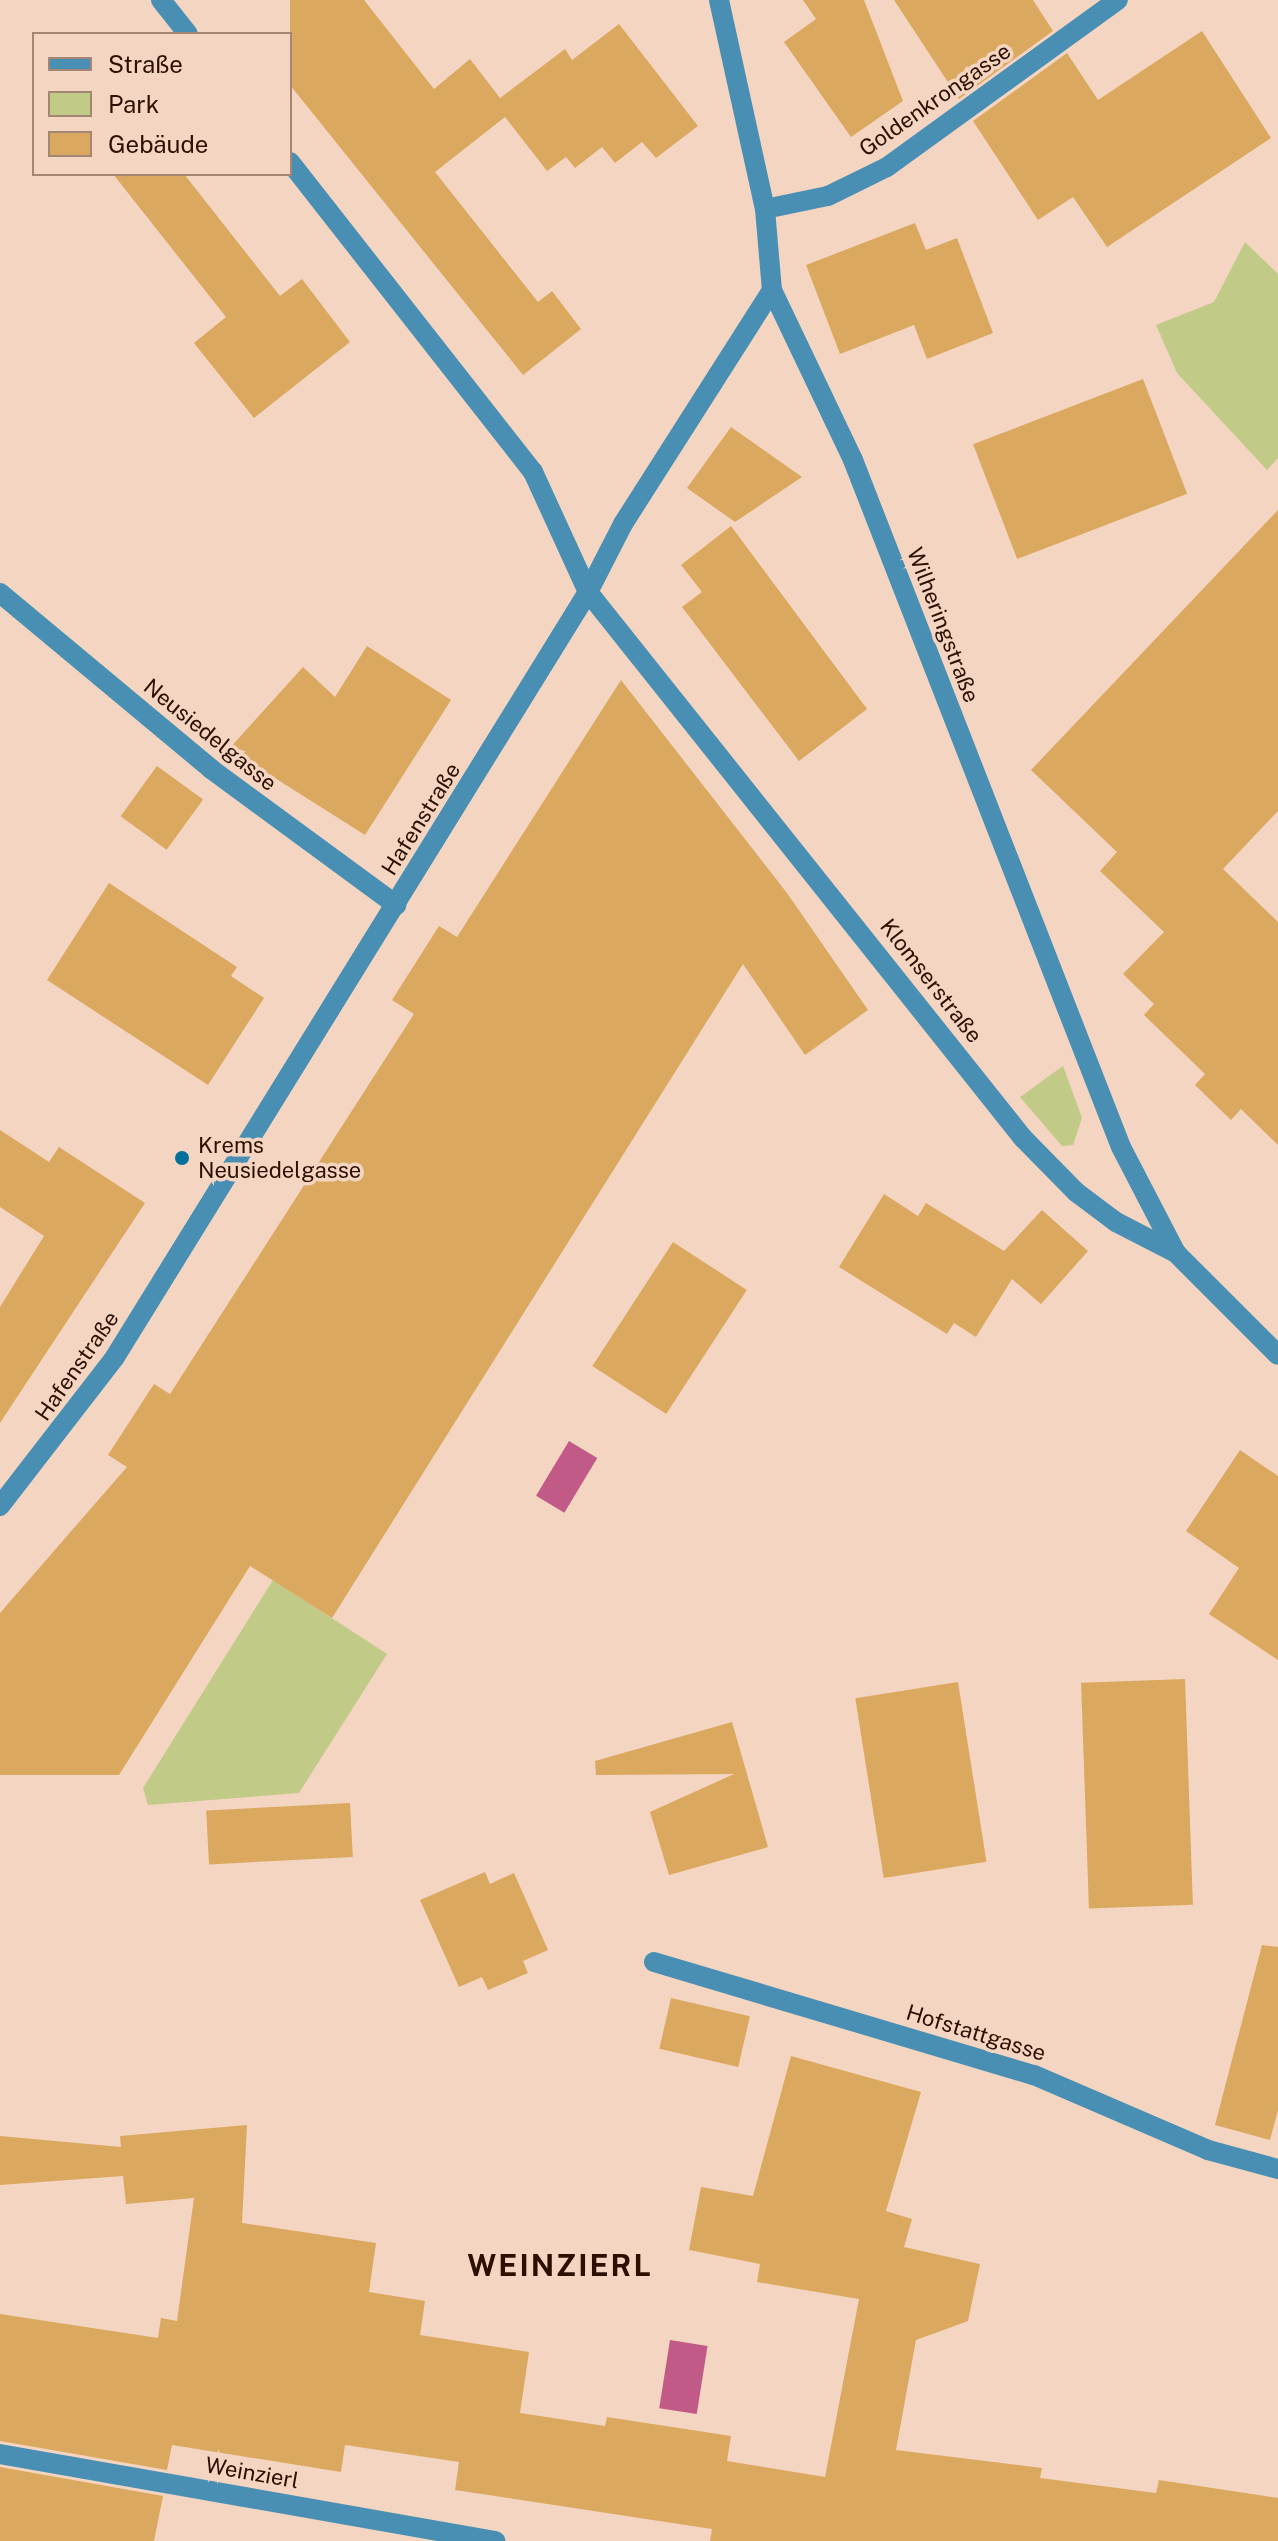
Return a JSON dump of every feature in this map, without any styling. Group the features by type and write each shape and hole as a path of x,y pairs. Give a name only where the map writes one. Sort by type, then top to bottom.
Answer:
{"street":[{"path":"161,0 186,32"},
{"name":"Wilheringstraße","path":"719,0 765,209 772,290 853,460 1121,1147 1176,1253"},
{"name":"Goldenkrongasse","path":"765,209 828,196 887,167 1118,0"},
{"path":"292,165 533,472 588,592"},
{"path":"588,592 623,524 772,290"},
{"name":"Hafenstraße","path":"0,1506 115,1357 588,592"},
{"name":"Klomserstraße","path":"588,592 1023,1138 1076,1192 1116,1222 1176,1253 1278,1355"},
{"name":"Neusiedelgasse","path":"0,593 211,769 396,905"},
{"name":"Hofstattgasse","path":"654,1962 1034,2075 1208,2150 1278,2169"},
{"name":"Weinzierl","path":"0,2454 495,2541"}],"green space":[{"path":"1245,242 1278,274 1278,458 1267,470 1177,373 1156,325 1214,302"},
{"path":"1063,1066 1082,1118 1073,1145 1062,1146 1020,1097"},
{"path":"273,1580 387,1654 299,1793 148,1805 143,1788"}],"shaded area":[{"path":"569,1441 597,1458 564,1513 536,1496"},
{"path":"670,2340 708,2346 697,2414 659,2408"}],"building":[{"path":"290,0 364,0 434,89 470,59 500,98 565,49 572,60 619,24 698,126 656,158 642,142 615,163 602,147 575,168 566,157 547,171 505,117 435,172 538,302 552,291 581,329 523,375 292,87"},
{"path":"803,0 864,0 903,101 851,137 784,42 816,19"},
{"path":"894,0 1033,0 1053,31 959,99"},
{"path":"1202,31 1271,138 1107,247 1073,197 1038,220 973,121 1067,53 1098,100"},
{"path":"115,176 186,176 280,296 302,279 350,342 254,418 194,343 226,317"},
{"path":"915,223 926,250 957,238 993,333 927,359 914,325 840,354 806,265"},
{"path":"1143,379 1187,494 1017,559 973,444"},
{"path":"731,427 802,477 735,522 687,488"},
{"path":"1278,510 1278,811 1223,869 1278,922 1278,1145 1241,1109 1231,1120 1195,1085 1205,1074 1144,1015 1154,1004 1123,974 1164,932 1100,871 1117,852 1031,770"},
{"path":"731,526 867,709 799,761 682,607 702,592 681,565"},
{"path":"367,646 451,700 365,835 229,749 303,667 335,697"},
{"path":"621,680 787,893 868,1010 805,1055 743,964 332,1618 250,1566 119,1775 0,1775 0,1613 127,1467 108,1455 154,1384 170,1394 414,1014 392,1000 439,926 457,937"},
{"path":"157,766 203,800 167,850 121,816"},
{"path":"109,883 237,967 231,976 264,998 208,1085 47,980"},
{"path":"0,1130 49,1162 59,1147 145,1203 0,1423 0,1307 44,1236 0,1207"},
{"path":"884,1194 918,1216 926,1203 1004,1251 1042,1210 1088,1251 1041,1304 1012,1279 976,1337 954,1323 947,1334 839,1267"},
{"path":"673,1242 747,1290 666,1414 592,1366"},
{"path":"1240,1450 1278,1476 1278,1660 1209,1614 1239,1568 1186,1531"},
{"path":"1185,1679 1193,1905 1089,1908 1081,1683"},
{"path":"958,1682 986,1862 884,1878 855,1698"},
{"path":"732,1722 768,1847 669,1875 650,1812 734,1774 596,1775 595,1761"},
{"path":"350,1803 353,1857 209,1864 206,1811"},
{"path":"485,1872 490,1884 514,1873 548,1950 523,1961 528,1973 488,1990 482,1977 459,1987 420,1900"},
{"path":"1262,1945 1278,1947 1278,2110 1270,2140 1215,2125"},
{"path":"671,1998 750,2016 738,2067 659,2049"},
{"path":"791,2056 921,2092 886,2211 912,2219 904,2247 980,2264 968,2321 916,2340 896,2450 1042,2468 1040,2478 1156,2493 1159,2480 1278,2498 1278,2541 710,2541 712,2529 455,2490 459,2462 345,2445 341,2472 172,2445 167,2470 0,2441 0,2314 158,2338 161,2318 177,2321 194,2198 126,2204 123,2176 0,2185 0,2136 121,2147 120,2136 247,2125 242,2223 376,2243 369,2292 425,2301 420,2335 529,2352 520,2413 605,2426 607,2417 731,2436 727,2461 825,2477 859,2299 757,2282 760,2264 689,2250 701,2187 753,2196"},
{"path":"0,2467 163,2496 154,2541 0,2541"}],"place":[{"name":"Krems Neusiedelgasse","path":"182,1158"}],"district":[{"name":"WEINZIERL","path":"560,2265"}]}
